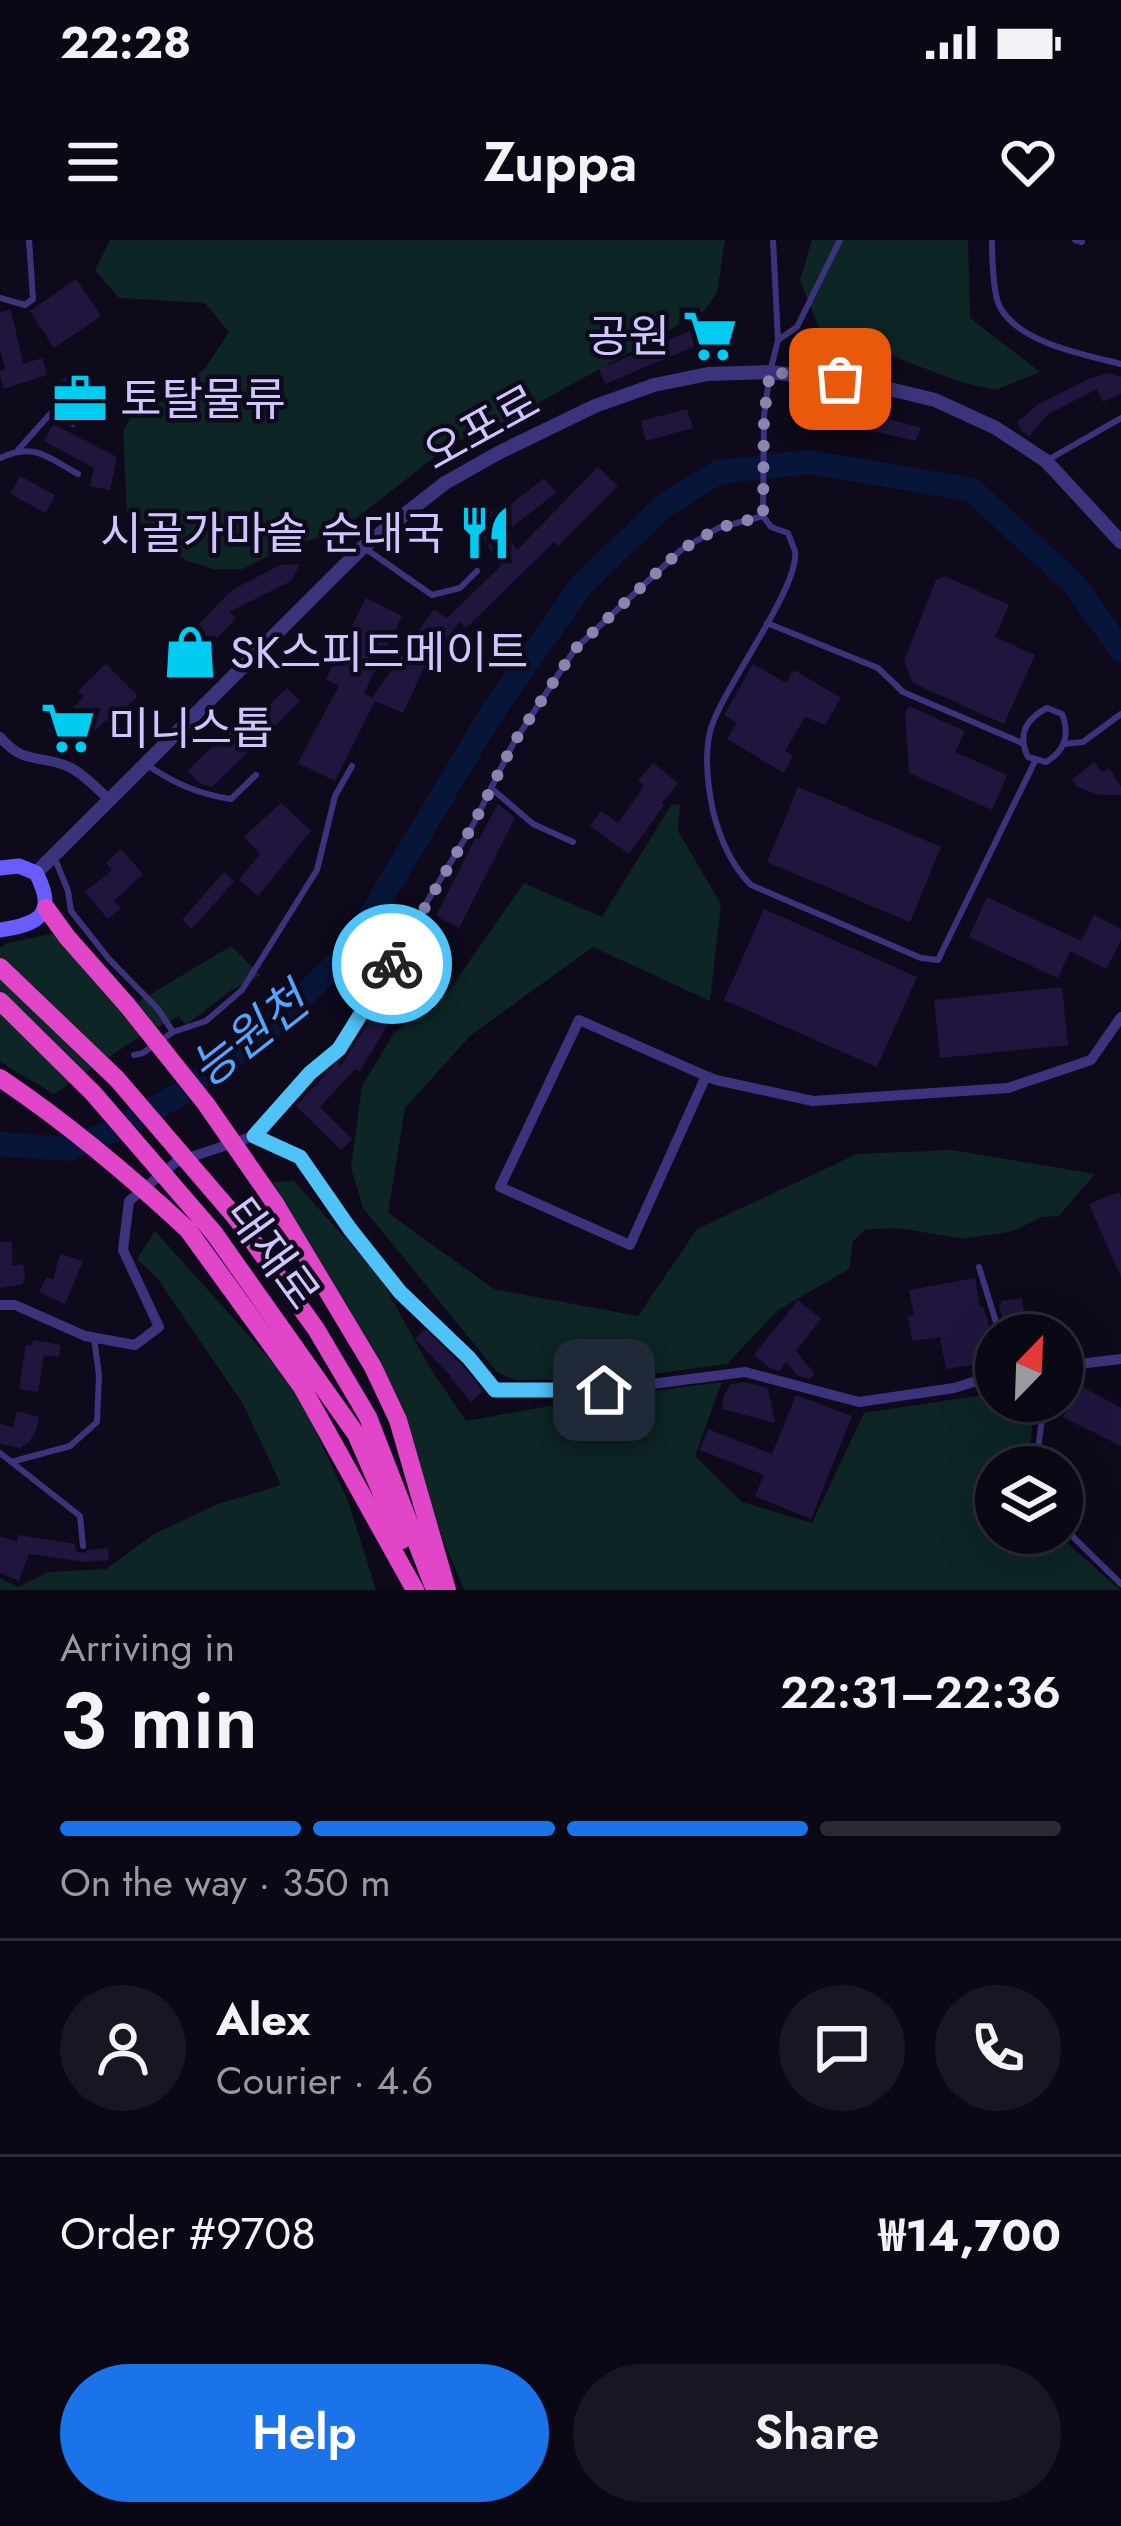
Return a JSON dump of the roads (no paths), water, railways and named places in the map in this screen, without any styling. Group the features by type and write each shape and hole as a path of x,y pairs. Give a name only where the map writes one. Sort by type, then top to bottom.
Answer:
{"highway":[{"path":"46,908 206,1104 276,1205 373,1367 398,1420 447,1590"},
{"name":"태재로","path":"0,968 117,1079 237,1219 316,1329 368,1417 435,1590"},
{"name":"태재로","path":"0,1001 93,1094 214,1233 356,1434 424,1590"},
{"path":"0,1078 132,1178 188,1230 302,1387 415,1590"}],"main road":[{"path":"0,868 19,866 35,873 46,908 24,927 0,930"}],"street":[{"name":"오포로","path":"35,873 363,548 445,483 595,406 680,379 770,372 873,385 935,400 997,428 1046,460 1121,542"},
{"path":"0,737 12,751 28,758 70,767 110,800"},
{"path":"706,1076 630,1245 500,1187 579,1020 706,1076 716,1081 813,1101 1007,1088 1091,1060 1121,1017"},
{"path":"0,1305 15,1304 94,1337 135,1345 159,1327 123,1250 129,1202 176,1162 254,1136 300,1157 400,1292 469,1358 495,1390 605,1390 745,1372 859,1402 975,1382"},
{"path":"1083,1364 1121,1359"}],"lane":[{"path":"0,298 25,305 33,299 29,240"},
{"path":"773,240 778,340 764,416 763,516 771,527 788,533 795,550 794,565 711,728 709,792 718,832 738,872 751,885 921,958 938,960 1036,759"},
{"path":"778,340 796,327 840,240"},
{"path":"992,240 998,305 1016,327 1066,350 1121,364"},
{"path":"0,458 18,450 51,413 74,424"},
{"path":"1046,460 1121,418"},
{"path":"18,450 39,452 77,474"},
{"path":"254,1136 310,1073 339,1049 412,931 513,744 575,649 681,550 718,528 763,516"},
{"path":"363,548 432,595 460,588 477,571"},
{"path":"767,622 878,668 903,692 1022,743"},
{"path":"1047,708 1062,714 1068,728 1064,744 1046,762 1028,757 1022,743 1025,726 1047,708"},
{"path":"1064,744 1083,742 1121,714"},
{"path":"146,764 204,795 231,799 256,775"},
{"path":"134,1055 173,1032 206,1021 242,991 317,869 335,796 352,766"},
{"path":"491,788 533,824 573,842"},
{"path":"53,856 68,891 70,911 173,1032"},
{"path":"979,1267 994,1314"},
{"path":"11,1462 70,1446 97,1422 99,1375 94,1337"},
{"path":"0,1454 80,1516 83,1546"},
{"path":"1083,1547 1121,1584"}],"waterway":[{"name":"능원천","path":"0,1144 67,1149 116,1130 180,1094 260,1037 349,952 493,711 583,583 665,505 719,472 809,462 972,490 1074,584 1121,650"}],"place":[{"name":"공원","path":"710,336"},
{"name":"토탈물류","path":"80,399"},
{"name":"시골가마솥 순대국","path":"485,533"},
{"name":"SK스피드메이트","path":"190,652"},
{"name":"미니스톱","path":"68,728"}]}
